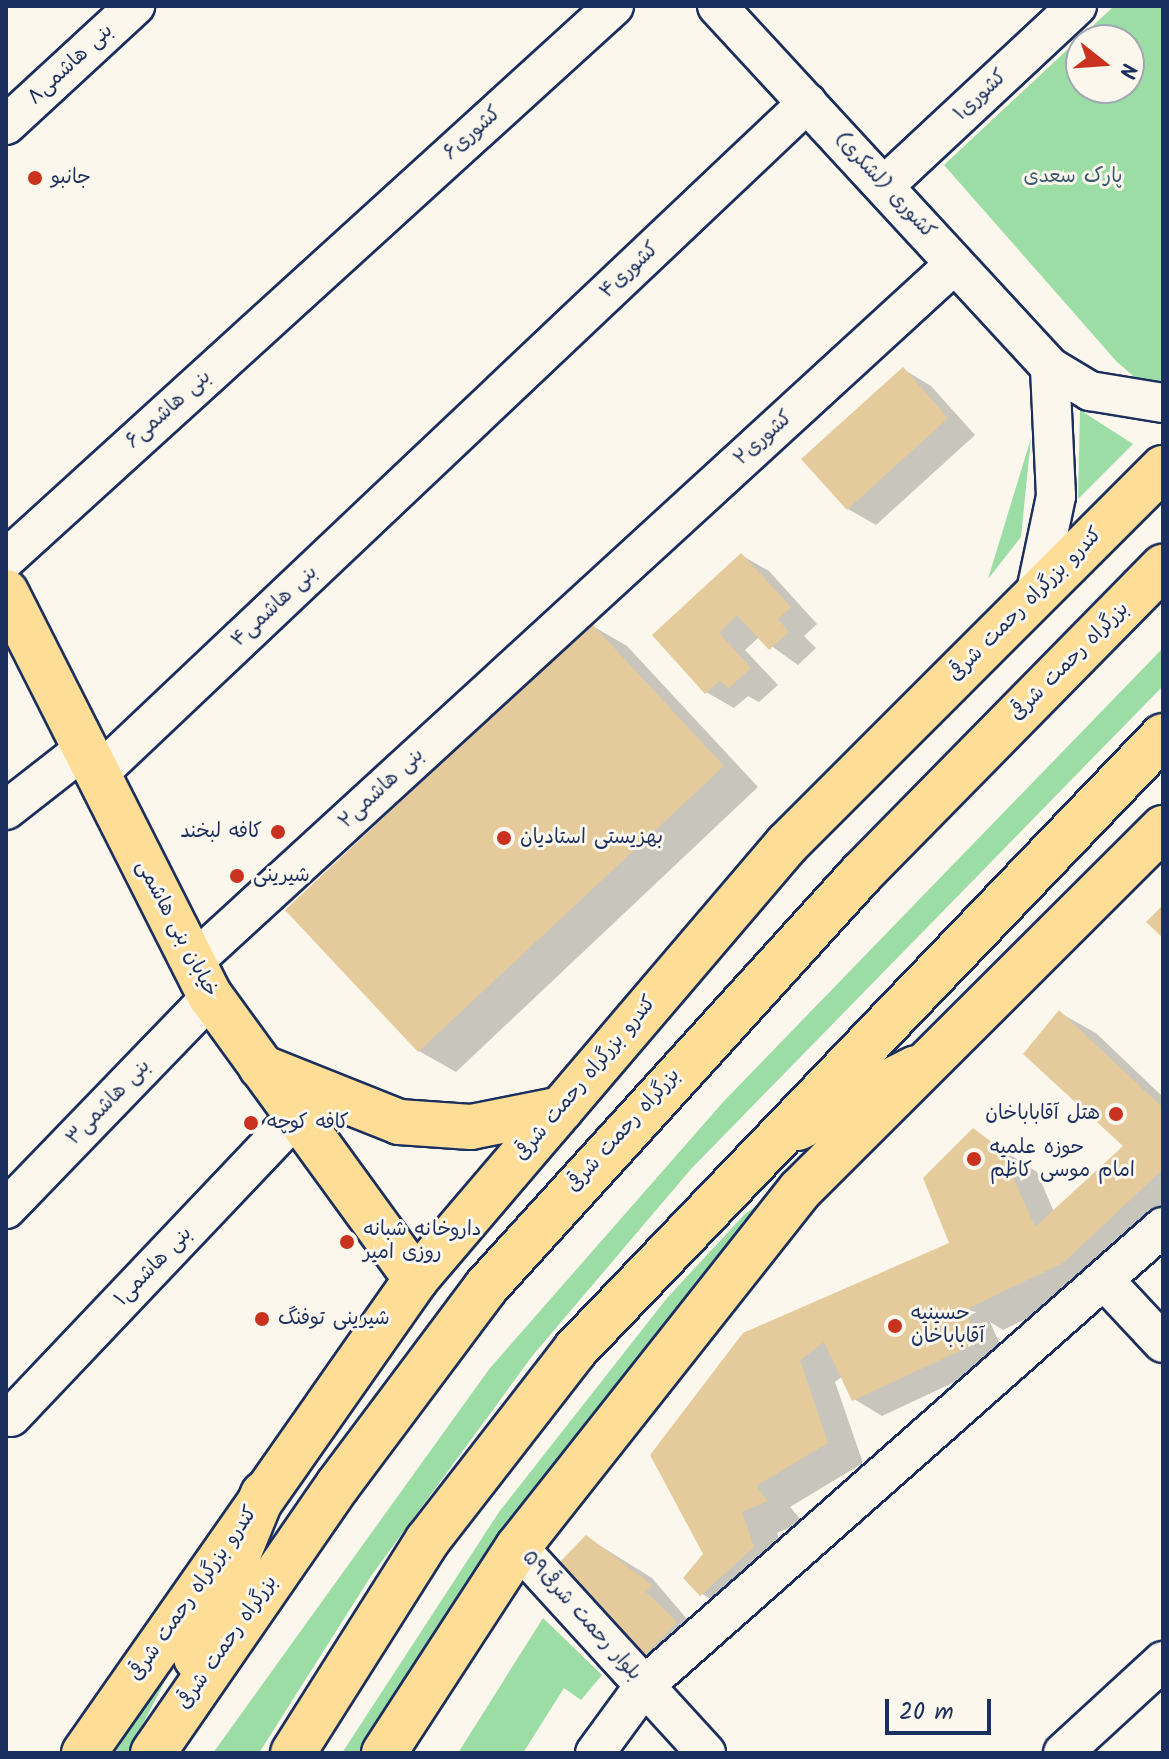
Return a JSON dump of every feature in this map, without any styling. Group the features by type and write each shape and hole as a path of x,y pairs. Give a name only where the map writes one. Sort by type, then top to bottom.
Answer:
{"main road":[{"name":"کندرو بزرگراه رحمت شرقی","path":"84,1753 416,1279 787,844 1163,468"},
{"name":"بزرگراه رحمت شرقی","path":"158,1744 486,1287 861,874 1163,567"},
{"name":"خیابان بنی هاشمی","path":"11,617 91,762 201,981 416,1279"},
{"path":"293,1753 427,1541 575,1350 764,1146 1163,736"},
{"path":"384,1753 518,1547 790,1202 916,1068 1163,828"},
{"path":"261,1067 399,1122 471,1127 561,1109"},
{"path":"764,1146 916,1068"},
{"path":"158,1744 263,1494"}],"street":[{"name":"۸بنی هاشمی","path":"6,125 135,6"},
{"name":"کشوری۶","path":"332,262 614,6"},
{"name":"کشوری (لشکری)","path":"717,6 1050,367 1090,391 1163,403"},
{"name":"۱کشوری","path":"884,186 1077,6"},
{"name":"کشوری۴","path":"452,439 807,103"},
{"name":"۶بنی هاشمی","path":"6,559 332,262"},
{"name":"کشوری۲","path":"573,614 955,264"},
{"path":"1035,596 1056,496 1050,367"},
{"name":"۴بنی هاشمی","path":"6,810 91,762 452,439"},
{"name":"۲بنی هاشمی","path":"201,981 573,614"},
{"name":"بنی هاشمی۳","path":"6,1209 201,981"},
{"name":"بنی هاشمی۱","path":"11,1417 297,1116"},
{"path":"595,1753 644,1686 1163,1227"},
{"path":"1104,1280 1163,1343"},
{"name":"بلوار رحمت شرقی۵۹","path":"518,1547 706,1753"},
{"path":"1063,1753 1163,1661"}],"green space":[{"name":"پارک سعدی","path":"1114,6 1163,6 1163,385 1138,380 1117,362 944,165 1065,52 1065,104 1145,104 1145,24 1095,24"},
{"path":"1080,410 1133,444 1078,499"},
{"path":"1031,438 1021,537 988,579"},
{"path":"1163,648 1163,686 691,1169 533,1355 371,1576 259,1753 213,1753 490,1368 724,1101"},
{"path":"809,1167 651,1341 376,1753 342,1753 499,1512 667,1298 745,1214"},
{"path":"543,1618 602,1675 581,1700 564,1688 523,1753 458,1753"},
{"path":"185,1642 128,1753 115,1753"}],"building":[{"path":"903,367 948,418 847,510 801,459"},
{"path":"741,553 791,607 778,619 789,632 769,650 737,615 719,633 751,668 729,688 719,681 705,694 652,635"},
{"name":"بهزیستی استادیان","path":"591,623 724,766 418,1052 285,910"},
{"path":"1163,905 1163,938 1146,922"},
{"path":"1059,1010 1163,1108 1163,1169 1063,1263 965,1310 979,1342 852,1401 824,1342 800,1360 828,1443 756,1486 768,1501 742,1512 754,1547 700,1596 683,1578 703,1554 650,1455 743,1333 949,1243 923,1178 973,1128 1001,1149 1035,1227 1123,1146 1023,1054"},
{"path":"586,1535 652,1585 646,1592 677,1622 642,1658 552,1570"}],"place":[{"name":"جانبو","path":"35,178"},
{"name":"کافه لبخند","path":"278,832"},
{"name":"بهزیستی استادیان","path":"504,838"},
{"name":"شیرینی","path":"237,876"},
{"name":"هتل آقاباباخان","path":"1116,1114"},
{"name":"کافه کوچه","path":"251,1123"},
{"name":"حوزه علمیه امام موسی کاظم","path":"974,1159"},
{"name":"داروخانه شبانه روزی امیر","path":"347,1242"},
{"name":"شیرینی توفنگ","path":"262,1319"},
{"name":"حسینیه آقاباباخان","path":"895,1326"}]}
